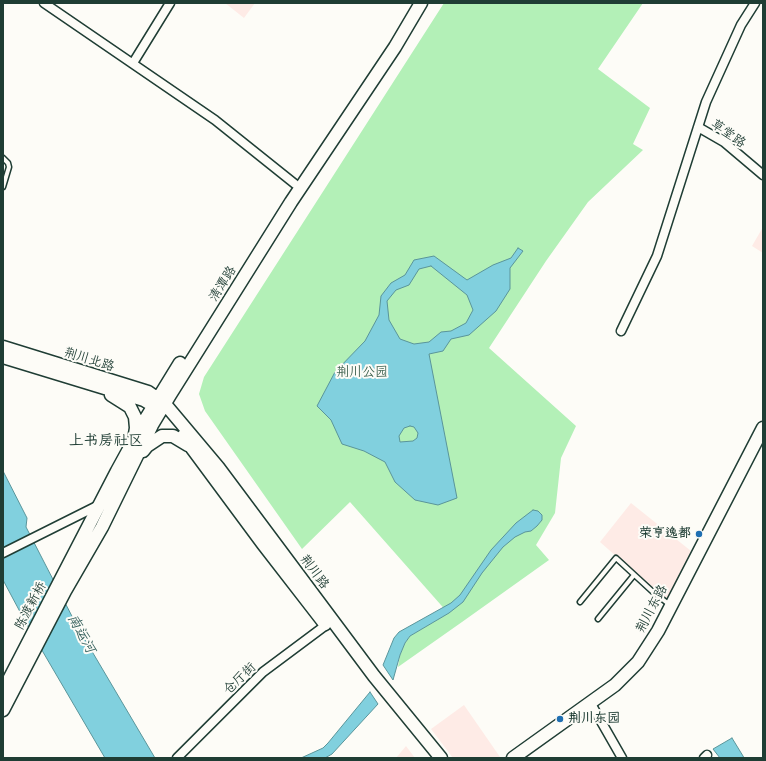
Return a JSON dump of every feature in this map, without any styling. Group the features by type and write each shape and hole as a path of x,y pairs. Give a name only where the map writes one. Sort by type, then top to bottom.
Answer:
{"main road":[{"name":"清潭路","path":"63,586 99,505 133,442 159,404 295,184 390,43 413,3"},
{"name":"清潭路","path":"63,586 102,527 135,460 159,404 181,377 287,209 395,47 421,3"},
{"name":"荆川北路","path":"3,348 148,392 159,404"},
{"name":"荆川北路","path":"3,357 159,404"},
{"path":"181,377 177,388 176,399 180,414 195,446"},
{"path":"92,384 118,398 130,408 135,417 136,428 133,442"},
{"name":"荆川路","path":"159,404 195,446 263,544 432,758"},
{"name":"荆川东路","path":"513,758 615,685 638,662 658,632 763,428"},
{"path":"135,460 147,446 162,436 173,436 195,446"},
{"name":"荆川路","path":"195,446 218,467 374,676 441,758"},
{"name":"陈渡新桥","path":"29,650 63,586"},
{"path":"3,691 29,650"},
{"path":"3,710 29,650"}],"street":[{"path":"44,3 215,120 295,184"},
{"path":"133,64 170,3"},
{"path":"620,331 657,256 706,102 741,25 754,3"},
{"name":"草堂路","path":"698,128 724,142 763,175"},
{"path":"3,553 99,505"},
{"name":"仓厅街","path":"177,758 263,672 326,625"},
{"path":"590,702 622,758"}],"lane":[{"path":"3,158 8,163 9,167 3,187"},
{"path":"580,602 616,558 671,606"},
{"path":"598,619 634,575"}],"shaded area":[{"path":"225,3 255,3 244,18"},
{"path":"763,227 763,253 752,246"},
{"path":"631,503 691,551 669,600 650,586 600,542"},
{"path":"464,705 500,757 499,758 453,758 431,729"},
{"path":"406,746 415,758 396,758"}],"green space":[{"name":"荆川公园","path":"444,3 643,3 598,69 650,108 633,144 643,150 588,202 546,261 489,348 576,426 561,458 555,513 536,545 549,560 398,667 400,655 410,636 448,613 350,502 302,549 205,411 199,394 204,377"}],"water":[{"path":"518,248 523,251 510,268 510,289 496,311 469,335 451,339 443,351 429,354 457,498 438,505 415,500 395,482 385,462 364,451 342,444 331,420 317,406 335,372 365,341 379,315 381,296 391,283 405,275 414,260 434,256 467,280 493,265 511,258","holes":["431,266 467,295 473,310 466,323 451,331 441,332 429,342 414,344 400,339 389,320 387,301 396,290 409,285 419,269","410,426 414,427 418,433 417,438 413,441 400,442 399,436 404,428"]},
{"name":"南运河","path":"3,471 27,518 26,527 77,626 155,758 105,758 26,623 3,580"},
{"path":"533,510 538,511 542,515 542,520 531,531 515,537 503,547 482,573 463,602 449,613 410,636 400,655 393,680 383,665 394,638 399,632 451,603 460,595 491,550 516,523"},
{"path":"370,692 378,704 332,754 325,758 301,758 323,748"},
{"path":"732,738 744,758 720,758 713,749"}],"place":[{"name":"荣亨逸都","path":"699,534"},
{"name":"荆川东园","path":"560,719"}],"district":[{"name":"上书房社区","path":"106,441"}]}
